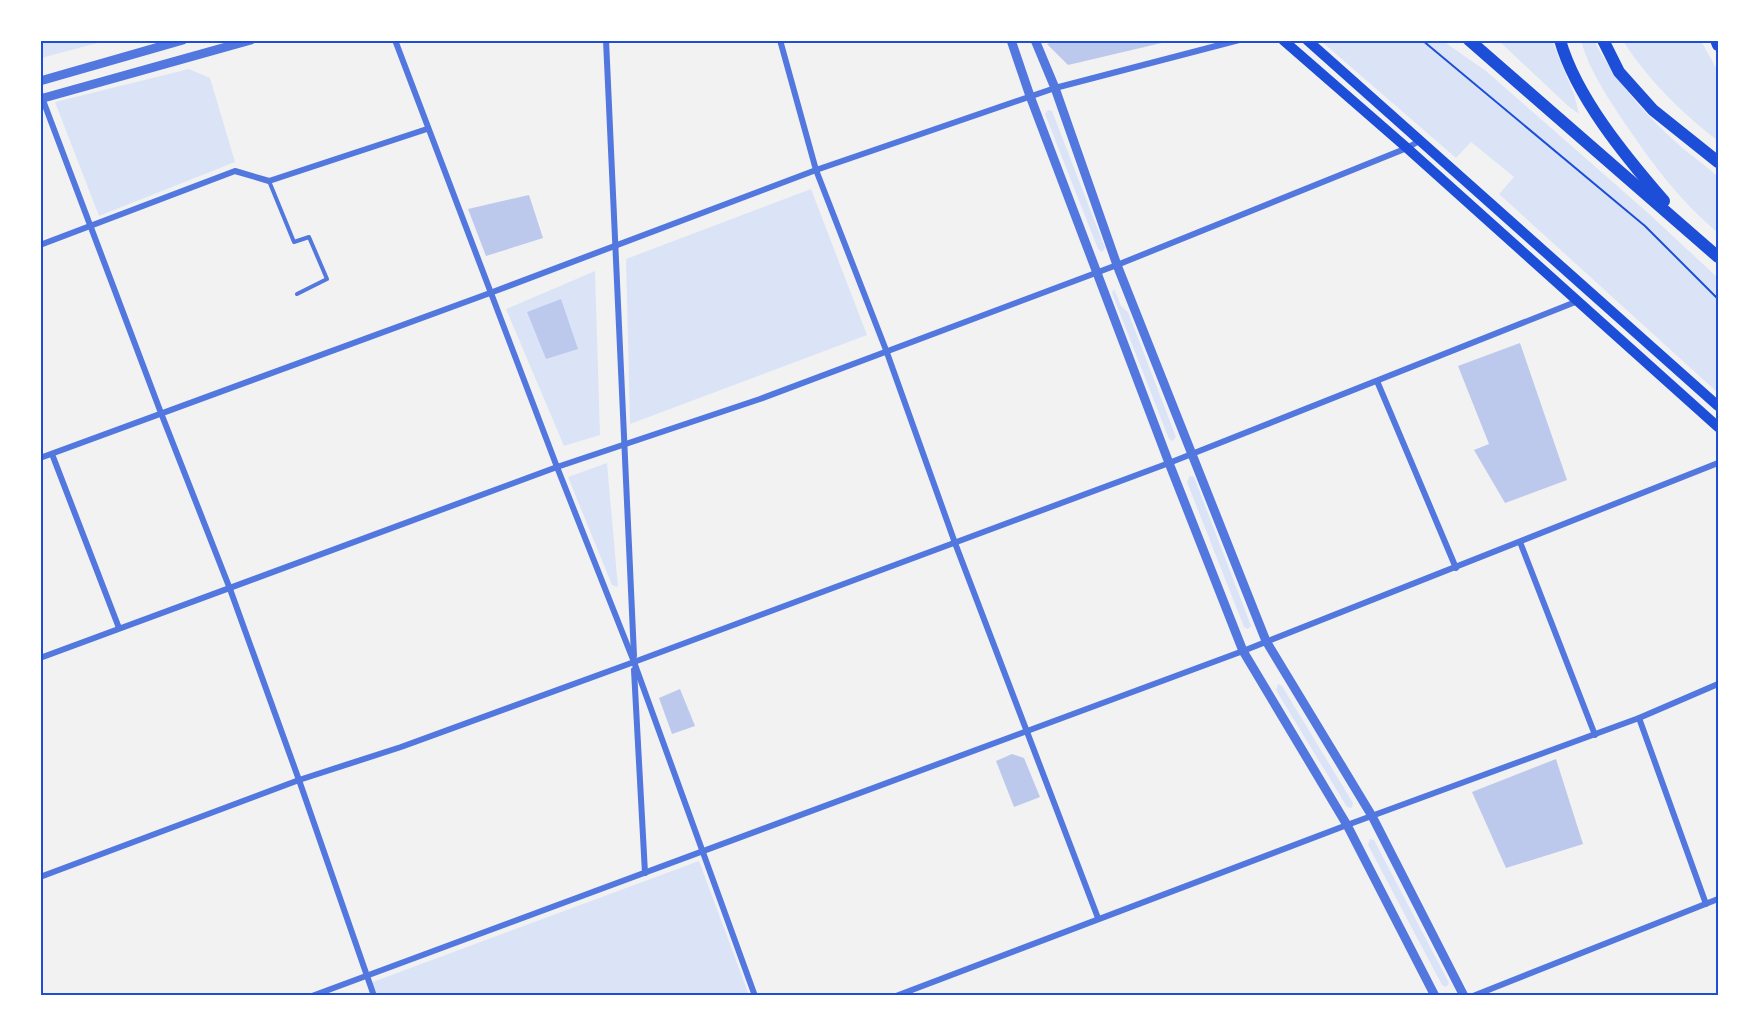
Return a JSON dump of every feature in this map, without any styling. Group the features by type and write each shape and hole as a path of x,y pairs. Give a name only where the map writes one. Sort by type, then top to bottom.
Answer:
{"highway":[{"path":"1469,40 1719,258"},
{"path":"1482,40 1551,111"},
{"path":"1560,40 1579,86 1613,138 1695,235"},
{"path":"1603,40 1619,72 1653,110 1719,162"},
{"path":"1716,40 1719,45"}],"main road":[{"path":"1283,40 1719,427"},
{"path":"1307,40 1719,406"}],"street":[{"path":"40,81 183,40"},
{"path":"250,40 41,97 160,412 230,589 374,996"},
{"path":"394,40 634,662 755,996"},
{"path":"606,40 623,445 645,873"},
{"path":"780,40 816,170 886,350 955,543 1098,918"},
{"path":"1011,40 1169,463 1243,651 1347,825 1435,996"},
{"path":"1035,40 1055,88 1117,265 1266,641 1372,816 1464,996"},
{"path":"40,458 160,412 490,293 816,170 1055,88 1239,40"},
{"path":"40,245 90,228 235,171 269,181 427,129"},
{"path":"40,658 557,467 760,399 1117,265 1407,148 1421,140"},
{"path":"40,877 299,780 401,747 634,662 1169,463 1578,300"},
{"path":"1377,381 1456,568"},
{"path":"52,454 119,628"},
{"path":"312,996 1243,651 1719,463"},
{"path":"1520,542 1595,735"},
{"path":"896,996 1347,825 1595,735 1719,684"},
{"path":"1639,718 1706,904"},
{"path":"1473,996 1719,899"}],"lane":[{"path":"269,181 294,242 309,237 327,279 297,294"}],"path":[{"path":"1422,40 1645,226 1719,298"}],"shaded area":[{"path":"41,40 105,40 105,41 41,58"},
{"path":"1321,41 1443,41 1486,71 1647,212 1718,278 1718,393 1499,194 1514,177 1471,142 1456,158"},
{"path":"1499,41 1552,41 1574,94 1579,114 1568,106"},
{"path":"1581,41 1594,41 1621,83 1654,122 1718,177 1718,233 1680,196 1636,140 1600,84"},
{"path":"1623,41 1701,41 1718,71 1718,141 1666,95"},
{"path":"189,69 210,78 235,162 99,216 55,102"},
{"path":"1048,110 1052,111 1105,248 1102,252 1098,249 1045,114"},
{"path":"811,189 867,335 630,424 626,259"},
{"path":"595,271 600,435 564,446 506,309"},
{"path":"1114,289 1121,306 1128,312 1176,437 1173,441 1169,439 1112,293"},
{"path":"607,463 618,587 612,585 568,477"},
{"path":"1190,476 1194,477 1250,623 1251,626 1248,629 1244,627 1187,482"},
{"path":"1278,684 1282,686 1353,803 1352,808 1347,807 1276,690"},
{"path":"1370,839 1374,840 1448,981 1449,984 1446,987 1442,985 1368,845"},
{"path":"699,861 749,995 376,996 370,983"}],"building":[{"path":"1058,40 1170,41 1068,65 1047,44"},
{"path":"529,195 543,238 486,256 468,209"},
{"path":"561,299 578,349 546,359 527,312"},
{"path":"1520,343 1567,480 1505,503 1474,450 1489,444 1458,366"},
{"path":"680,689 695,726 672,734 659,698"},
{"path":"1012,754 1024,758 1040,797 1014,807 996,761"},
{"path":"1556,759 1583,844 1506,868 1472,792"}]}
